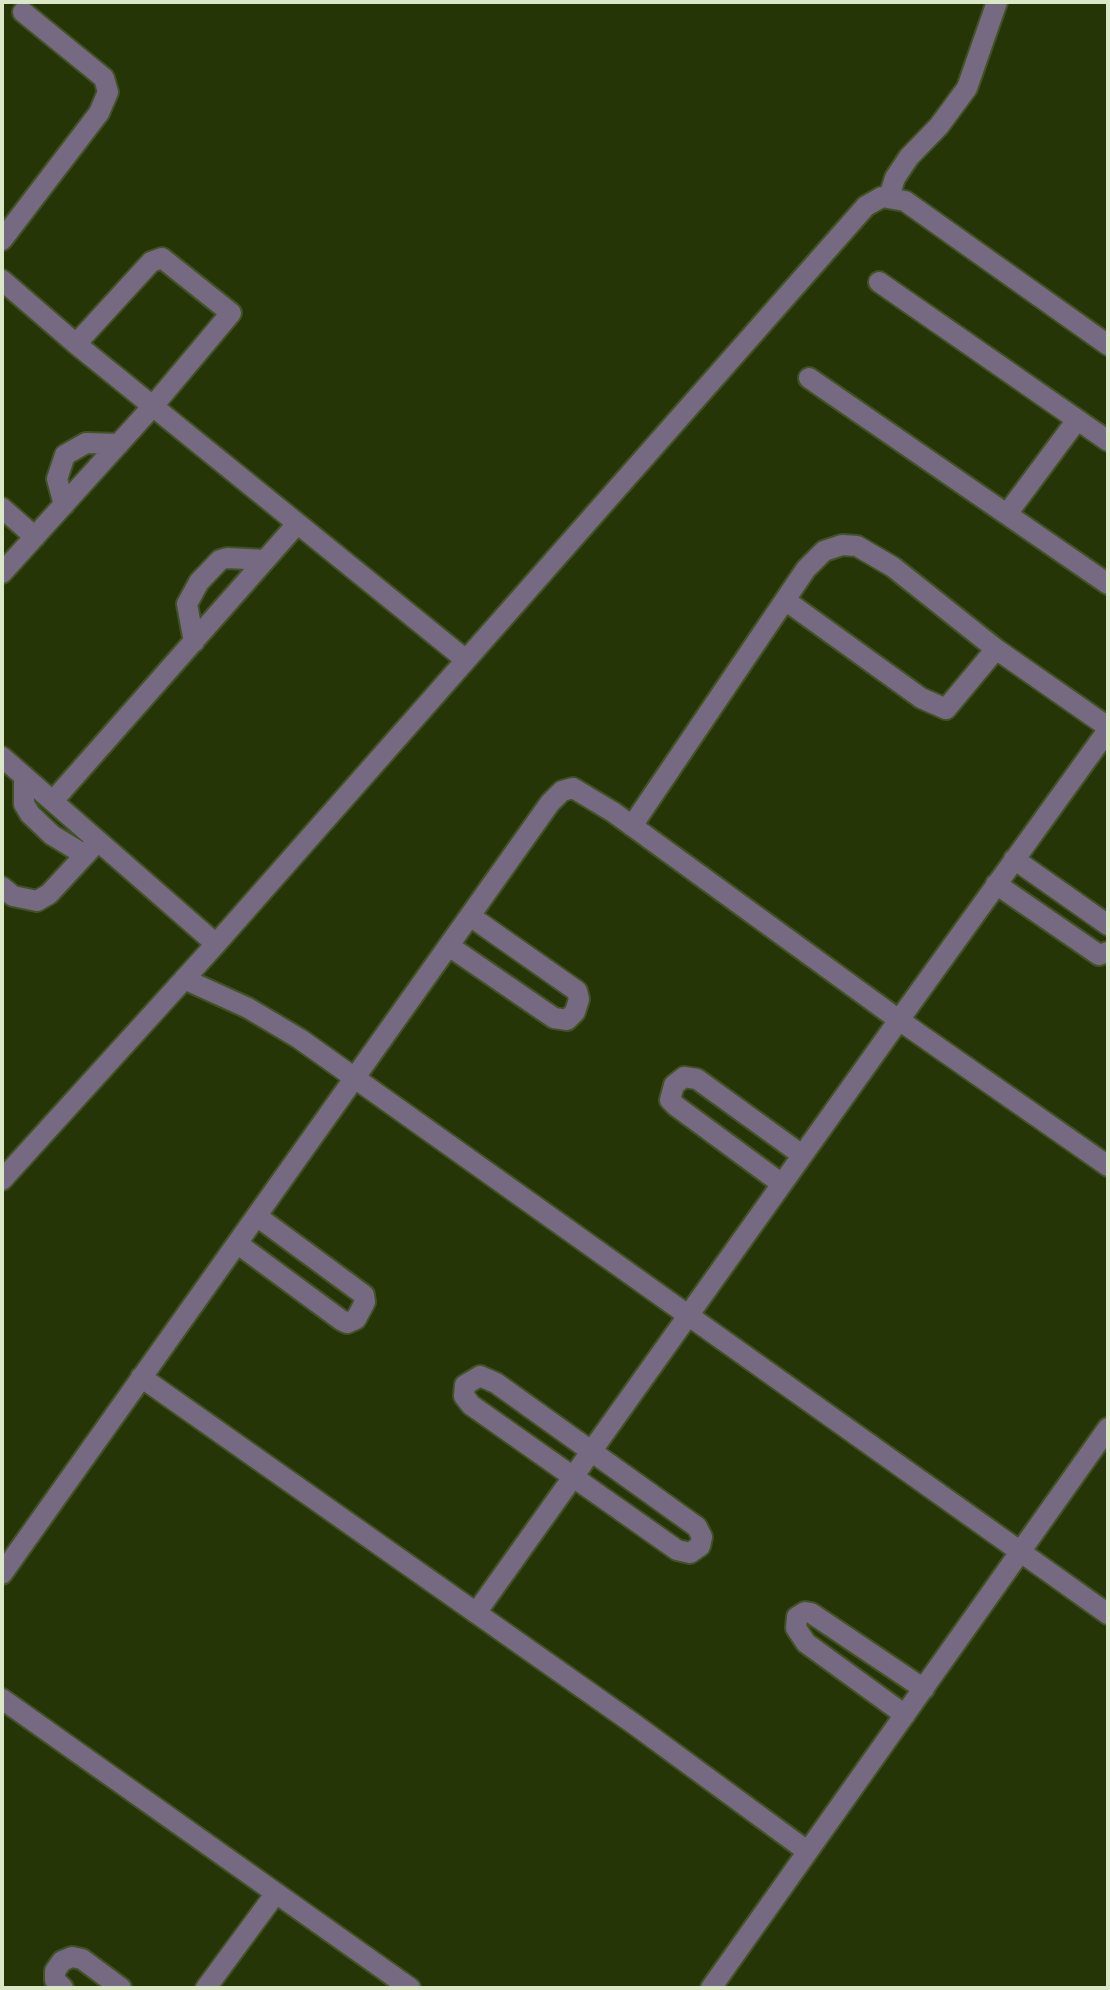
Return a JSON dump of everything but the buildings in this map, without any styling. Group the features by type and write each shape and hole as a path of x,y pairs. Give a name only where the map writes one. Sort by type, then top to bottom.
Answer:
{"street":[{"path":"889,197 895,178 909,157 939,126 967,88 997,2"},
{"path":"2,240 99,113 108,92 104,78 23,12"},
{"path":"2,1180 216,944 874,200 889,197 905,201 1108,345"},
{"path":"2,573 230,317 229,309 162,258 151,262 76,344"},
{"path":"2,280 76,344 466,660"},
{"path":"879,282 1108,441"},
{"path":"809,378 1108,584"},
{"path":"1007,514 1077,420"},
{"path":"64,505 57,479 65,455 86,443 119,444"},
{"path":"2,508 35,537"},
{"path":"53,801 297,524"},
{"path":"476,1613 1108,728 996,649 893,567 857,546 842,545 824,551 785,600 632,826"},
{"path":"194,642 187,604 199,582 227,558 265,560"},
{"path":"785,600 921,698 946,709 996,649"},
{"path":"2,757 53,801 92,848 216,944"},
{"path":"24,776 24,804 30,814 52,835 92,848"},
{"path":"2,1574 562,791 580,791 632,826 899,1020 1108,1166"},
{"path":"2,887 13,896 37,901 49,894 92,848"},
{"path":"1014,859 1108,925"},
{"path":"996,884 1099,955 1108,952"},
{"path":"449,946 554,1018 567,1020 575,1012 579,999 577,991 470,916"},
{"path":"184,979 271,1021 356,1079 1108,1614"},
{"path":"782,1184 676,1106 670,1100 674,1085 684,1077 697,1079 802,1155"},
{"path":"238,1244 341,1320 347,1323 356,1319 365,1302 364,1295 258,1217"},
{"path":"480,1376 496,1383 697,1527 702,1537 700,1546 690,1553 677,1550 572,1477 471,1405 464,1396 465,1385 480,1376"},
{"path":"141,1377 807,1851"},
{"path":"711,1988 1108,1428"},
{"path":"905,1715 806,1643 796,1628 797,1617 805,1612 811,1613 924,1689"},
{"path":"2,1699 410,1988"},
{"path":"206,1988 276,1893"},
{"path":"63,1988 55,1980 55,1971 62,1961 72,1957 82,1959 121,1988"}]}
